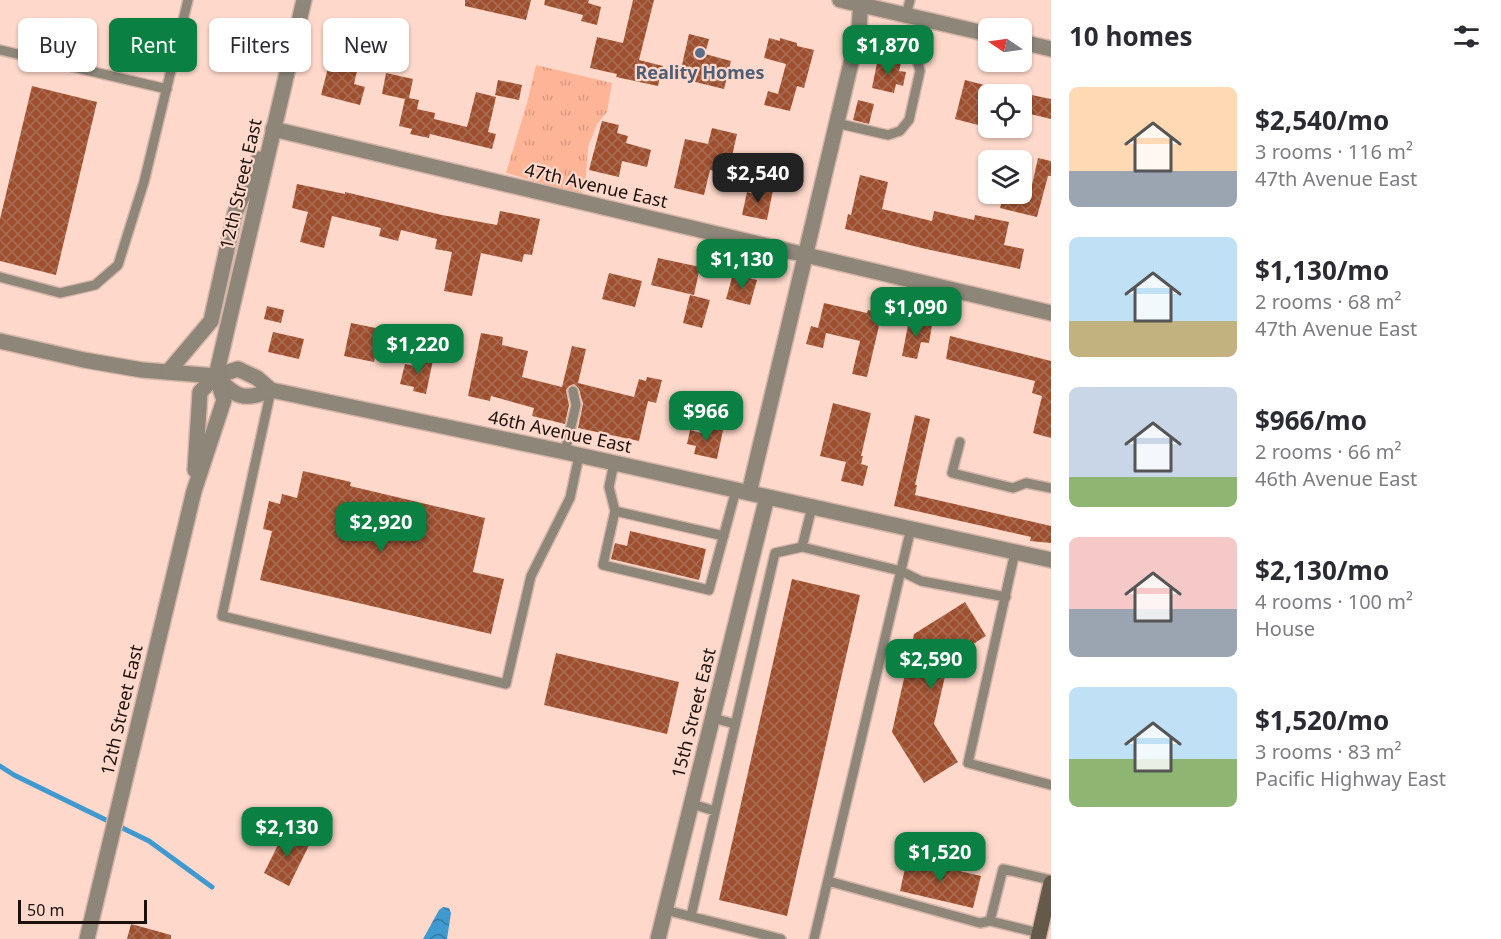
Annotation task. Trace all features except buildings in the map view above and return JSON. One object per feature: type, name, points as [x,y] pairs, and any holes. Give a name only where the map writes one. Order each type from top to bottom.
[{"type":"main road","points":[[1038,936],[1051,881]]},
{"type":"street","name":"12th Street East","points":[[87,939],[194,491],[224,400],[216,376],[304,0]]},
{"type":"street","points":[[840,0],[861,2],[978,32]]},
{"type":"street","points":[[742,492],[805,255],[859,29],[861,2]]},
{"type":"street","points":[[1032,44],[1051,48]]},
{"type":"street","name":"47th Avenue East","points":[[273,129],[1051,313]]},
{"type":"street","points":[[168,372],[211,321],[235,213],[273,129]]},
{"type":"street","points":[[0,341],[84,360],[168,372],[216,376]]},
{"type":"street","name":"46th Avenue East","points":[[271,390],[257,396],[242,396],[232,393],[216,376],[238,369],[256,378],[271,390],[1051,560]]},
{"type":"street","name":"12th Street East","points":[[194,491],[200,392],[216,376]]},
{"type":"street","name":"15th Street East","points":[[658,939],[767,497]]},
{"type":"lane","points":[[0,277],[60,293],[95,285],[118,265],[144,182],[188,0]]},
{"type":"lane","points":[[906,15],[910,0]]},
{"type":"lane","points":[[836,123],[888,135],[900,131],[909,120],[920,71],[914,48],[922,19]]},
{"type":"lane","points":[[0,50],[167,89]]},
{"type":"lane","points":[[271,390],[222,616],[506,684],[531,576],[570,498],[576,405],[573,391]]},
{"type":"lane","points":[[960,442],[952,473],[1013,488],[1026,483],[1051,488]]},
{"type":"lane","points":[[614,463],[609,487],[615,511],[603,565],[710,591],[724,536],[742,492]]},
{"type":"lane","points":[[802,548],[812,507]]},
{"type":"lane","points":[[615,511],[724,536]]},
{"type":"lane","points":[[814,939],[911,528]]},
{"type":"lane","points":[[690,916],[775,553],[802,548],[901,571],[921,581],[1006,597]]},
{"type":"lane","points":[[1015,552],[968,763],[1051,785]]},
{"type":"lane","points":[[746,583],[766,593]]},
{"type":"lane","points":[[713,718],[735,724]]},
{"type":"lane","points":[[692,804],[715,811]]},
{"type":"lane","points":[[990,921],[1003,869],[1051,881]]},
{"type":"lane","points":[[828,882],[980,923],[990,921],[1038,936]]},
{"type":"lane","points":[[665,910],[781,939]]},
{"type":"green space","points":[[536,65],[612,83],[607,112],[597,124],[588,147],[582,195],[506,173]]},
{"type":"water","points":[[443,907],[449,908],[451,913],[447,939],[423,939],[439,910]]},
{"type":"waterway","points":[[0,766],[149,841],[212,887]]},
{"type":"place","name":"Reality Homes","points":[[700,53]]}]
